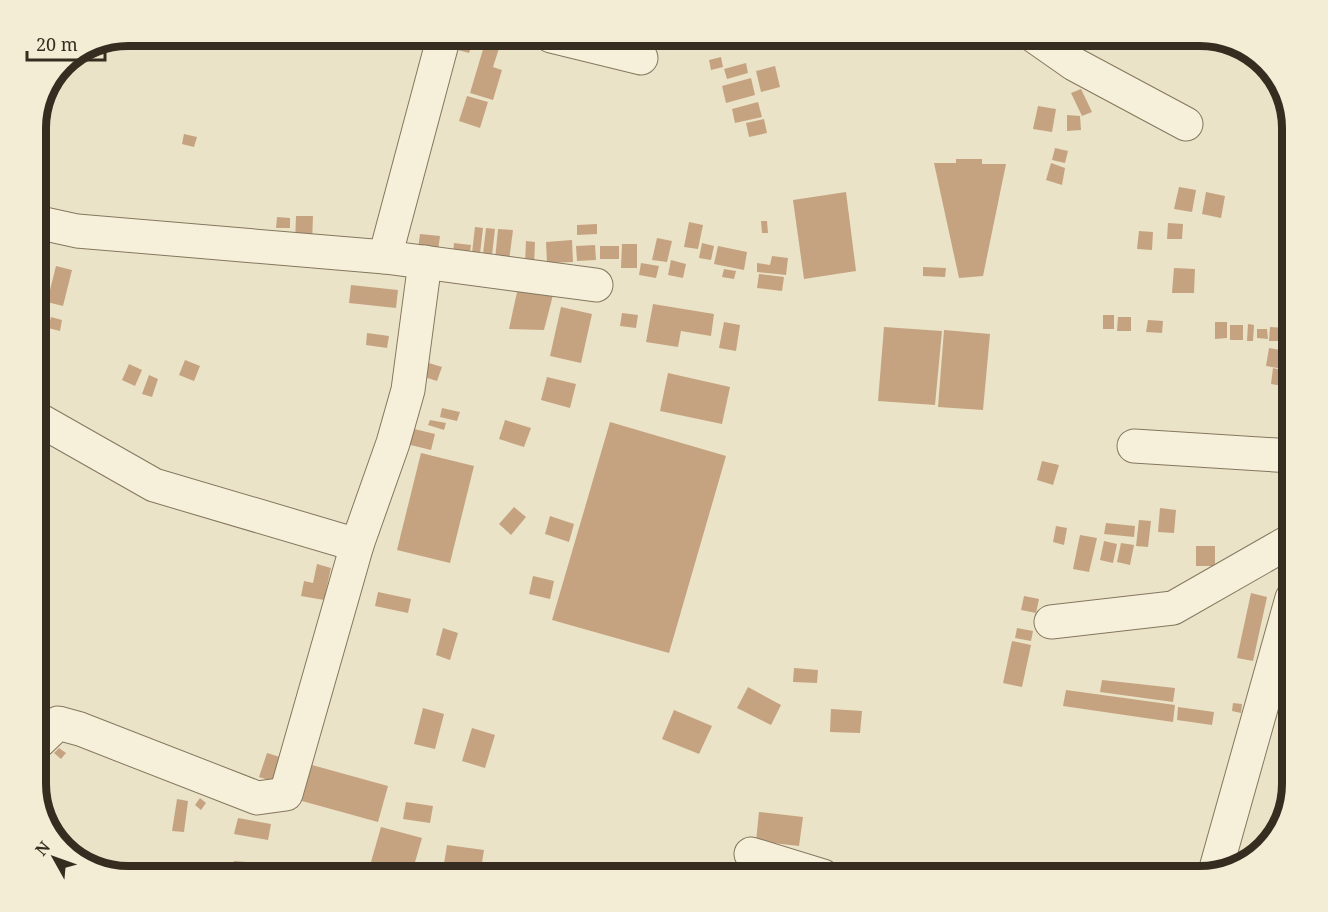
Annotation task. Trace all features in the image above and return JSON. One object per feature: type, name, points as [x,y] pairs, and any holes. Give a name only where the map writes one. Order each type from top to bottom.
[{"type":"street","points":[[385,257],[441,46]]},
{"type":"street","points":[[592,46],[642,58]]},
{"type":"street","points":[[1048,46],[1074,64],[1186,124]]},
{"type":"street","points":[[47,224],[77,231],[385,257],[596,285]]},
{"type":"street","points":[[47,734],[58,723],[80,729],[257,798],[286,794],[357,545],[393,443],[408,390],[425,262]]},
{"type":"street","points":[[47,424],[154,485],[357,545]]},
{"type":"street","points":[[1134,446],[1282,455]]},
{"type":"street","points":[[1051,622],[1173,608],[1282,546]]},
{"type":"street","points":[[1217,864],[1282,634]]},
{"type":"street","points":[[752,854],[791,866]]},
{"type":"building","points":[[459,46],[472,46],[469,53],[458,50]]},
{"type":"building","points":[[484,46],[500,46],[493,67],[502,70],[493,100],[470,93]]},
{"type":"building","points":[[721,57],[723,67],[711,70],[709,60]]},
{"type":"building","points":[[746,63],[748,73],[727,79],[724,69]]},
{"type":"building","points":[[775,66],[780,87],[761,92],[756,71]]},
{"type":"building","points":[[751,78],[755,95],[726,103],[722,86]]},
{"type":"building","points":[[1081,89],[1092,112],[1082,116],[1071,93]]},
{"type":"building","points":[[467,96],[488,102],[480,128],[459,121]]},
{"type":"building","points":[[758,102],[762,117],[735,123],[732,109]]},
{"type":"building","points":[[1038,106],[1056,109],[1052,132],[1033,129]]},
{"type":"building","points":[[1067,115],[1080,116],[1081,130],[1067,131]]},
{"type":"building","points":[[764,119],[767,133],[749,137],[746,123]]},
{"type":"building","points":[[184,134],[197,137],[194,147],[182,144]]},
{"type":"building","points":[[1055,148],[1068,151],[1065,163],[1052,160]]},
{"type":"building","points":[[956,159],[982,159],[982,164],[1006,164],[983,276],[959,278],[934,163],[956,163]]},
{"type":"building","points":[[1051,163],[1065,168],[1062,185],[1046,180]]},
{"type":"building","points":[[1179,187],[1196,190],[1192,212],[1174,209]]},
{"type":"building","points":[[846,192],[856,271],[804,279],[793,200]]},
{"type":"building","points":[[1206,192],[1225,196],[1221,218],[1202,214]]},
{"type":"building","points":[[296,216],[313,216],[312,243],[295,243]]},
{"type":"building","points":[[277,217],[290,218],[290,228],[276,228]]},
{"type":"building","points":[[761,221],[767,221],[768,233],[762,233]]},
{"type":"building","points":[[689,222],[703,225],[698,249],[684,247]]},
{"type":"building","points":[[1168,223],[1183,224],[1182,239],[1167,239]]},
{"type":"building","points":[[597,224],[597,234],[577,235],[577,225]]},
{"type":"building","points":[[475,227],[483,228],[480,254],[472,253]]},
{"type":"building","points":[[486,228],[495,229],[492,255],[483,254]]},
{"type":"building","points":[[498,229],[513,230],[509,261],[495,260]]},
{"type":"building","points":[[1139,231],[1153,232],[1152,250],[1137,249]]},
{"type":"building","points":[[420,234],[440,236],[438,251],[418,249]]},
{"type":"building","points":[[657,238],[672,241],[667,262],[652,260]]},
{"type":"building","points":[[572,240],[573,262],[547,263],[546,242]]},
{"type":"building","points":[[526,241],[535,242],[534,265],[525,264]]},
{"type":"building","points":[[454,243],[471,245],[469,258],[453,254]]},
{"type":"building","points":[[702,243],[714,246],[711,260],[699,258]]},
{"type":"building","points":[[622,244],[637,244],[637,268],[621,268]]},
{"type":"building","points":[[595,245],[596,260],[577,261],[576,246]]},
{"type":"building","points":[[600,246],[619,246],[619,259],[600,259]]},
{"type":"building","points":[[718,246],[747,252],[744,270],[714,264]]},
{"type":"building","points":[[772,256],[788,258],[786,275],[757,272],[757,263],[770,265]]},
{"type":"building","points":[[671,260],[686,264],[683,278],[668,275]]},
{"type":"building","points":[[641,263],[659,266],[656,278],[639,275]]},
{"type":"building","points":[[56,266],[72,270],[63,306],[47,302]]},
{"type":"building","points":[[923,267],[946,268],[945,277],[923,276]]},
{"type":"building","points":[[1174,268],[1195,269],[1194,293],[1172,293]]},
{"type":"building","points":[[724,269],[736,271],[734,279],[722,277]]},
{"type":"building","points":[[759,274],[784,277],[782,291],[757,288]]},
{"type":"building","points":[[351,285],[398,290],[396,308],[349,303]]},
{"type":"building","points":[[554,291],[544,330],[509,329],[517,292]]},
{"type":"building","points":[[653,304],[714,314],[711,336],[681,331],[678,347],[646,342]]},
{"type":"building","points":[[561,307],[592,314],[581,363],[550,356]]},
{"type":"building","points":[[622,313],[638,315],[636,328],[620,326]]},
{"type":"building","points":[[1103,315],[1114,315],[1114,329],[1103,329]]},
{"type":"building","points":[[51,317],[62,320],[60,331],[48,328]]},
{"type":"building","points":[[1118,317],[1131,317],[1131,331],[1117,331]]},
{"type":"building","points":[[1148,320],[1163,321],[1162,333],[1146,332]]},
{"type":"building","points":[[724,322],[740,325],[736,351],[719,348]]},
{"type":"building","points":[[1215,322],[1227,322],[1227,338],[1215,339]]},
{"type":"building","points":[[1248,324],[1254,325],[1253,341],[1247,341]]},
{"type":"building","points":[[1230,325],[1243,325],[1243,340],[1230,340]]},
{"type":"building","points":[[884,327],[942,331],[935,405],[878,401]]},
{"type":"building","points":[[1270,327],[1282,328],[1282,341],[1269,341]]},
{"type":"building","points":[[1257,329],[1267,329],[1268,339],[1257,338]]},
{"type":"building","points":[[944,330],[990,334],[983,410],[938,407]]},
{"type":"building","points":[[367,333],[389,336],[387,348],[366,345]]},
{"type":"building","points":[[1269,348],[1282,350],[1282,369],[1266,366]]},
{"type":"building","points":[[185,360],[200,366],[194,381],[179,375]]},
{"type":"building","points":[[419,360],[442,367],[437,381],[415,374]]},
{"type":"building","points":[[129,364],[142,370],[135,386],[122,380]]},
{"type":"building","points":[[1273,368],[1282,370],[1282,386],[1271,384]]},
{"type":"building","points":[[668,373],[730,387],[722,424],[660,411]]},
{"type":"building","points":[[149,375],[158,379],[152,397],[142,394]]},
{"type":"building","points":[[547,377],[576,384],[570,408],[541,400]]},
{"type":"building","points":[[442,408],[460,412],[457,421],[440,417]]},
{"type":"building","points":[[430,420],[446,423],[444,430],[428,425]]},
{"type":"building","points":[[505,420],[531,428],[524,447],[499,439]]},
{"type":"building","points":[[610,422],[726,456],[669,653],[552,620]]},
{"type":"building","points":[[402,426],[435,434],[431,450],[398,442]]},
{"type":"building","points":[[421,453],[474,466],[450,563],[397,550]]},
{"type":"building","points":[[1042,461],[1059,465],[1053,485],[1037,480]]},
{"type":"building","points":[[514,507],[526,517],[511,535],[499,524]]},
{"type":"building","points":[[1160,508],[1176,510],[1174,533],[1158,532]]},
{"type":"building","points":[[550,516],[574,524],[569,542],[545,534]]},
{"type":"building","points":[[1139,520],[1151,521],[1148,547],[1136,546]]},
{"type":"building","points":[[1106,523],[1135,526],[1134,537],[1104,534]]},
{"type":"building","points":[[1056,526],[1067,528],[1064,545],[1053,542]]},
{"type":"building","points":[[1080,535],[1097,538],[1089,572],[1073,569]]},
{"type":"building","points":[[1104,541],[1117,544],[1113,563],[1100,560]]},
{"type":"building","points":[[1121,543],[1134,545],[1130,565],[1117,562]]},
{"type":"building","points":[[1196,546],[1215,546],[1215,566],[1196,566]]},
{"type":"building","points":[[317,564],[331,568],[324,600],[301,596],[304,581],[313,583]]},
{"type":"building","points":[[533,576],[554,581],[550,599],[529,594]]},
{"type":"building","points":[[378,592],[411,599],[408,613],[375,606]]},
{"type":"building","points":[[1251,593],[1267,597],[1253,661],[1237,658]]},
{"type":"building","points":[[1024,596],[1039,599],[1036,613],[1021,610]]},
{"type":"building","points":[[443,628],[458,633],[450,660],[436,655]]},
{"type":"building","points":[[1017,628],[1033,631],[1031,641],[1015,638]]},
{"type":"building","points":[[1012,641],[1031,645],[1022,687],[1003,683]]},
{"type":"building","points":[[794,668],[818,670],[817,683],[793,682]]},
{"type":"building","points":[[1102,680],[1175,688],[1173,702],[1100,692]]},
{"type":"building","points":[[748,687],[781,705],[771,725],[737,708]]},
{"type":"building","points":[[1066,690],[1175,705],[1173,722],[1063,706]]},
{"type":"building","points":[[1233,703],[1242,704],[1241,713],[1232,711]]},
{"type":"building","points":[[1178,707],[1214,712],[1212,725],[1177,720]]},
{"type":"building","points":[[423,708],[444,714],[435,749],[414,744]]},
{"type":"building","points":[[831,709],[862,711],[860,733],[830,732]]},
{"type":"building","points":[[674,710],[712,726],[699,754],[662,739]]},
{"type":"building","points":[[472,728],[495,735],[485,768],[462,761]]},
{"type":"building","points":[[59,748],[66,753],[61,759],[54,753]]},
{"type":"building","points":[[267,753],[280,757],[272,781],[259,777]]},
{"type":"building","points":[[312,765],[388,786],[378,822],[302,801]]},
{"type":"building","points":[[200,798],[206,803],[201,810],[195,805]]},
{"type":"building","points":[[177,799],[188,801],[184,832],[172,831]]},
{"type":"building","points":[[406,802],[433,806],[430,823],[403,819]]},
{"type":"building","points":[[759,812],[803,817],[799,846],[756,841]]},
{"type":"building","points":[[238,818],[271,824],[268,840],[234,834]]},
{"type":"building","points":[[381,827],[422,838],[414,866],[370,866]]},
{"type":"building","points":[[447,845],[484,850],[481,866],[444,866]]},
{"type":"building","points":[[234,861],[260,863],[260,866],[234,866]]}]
